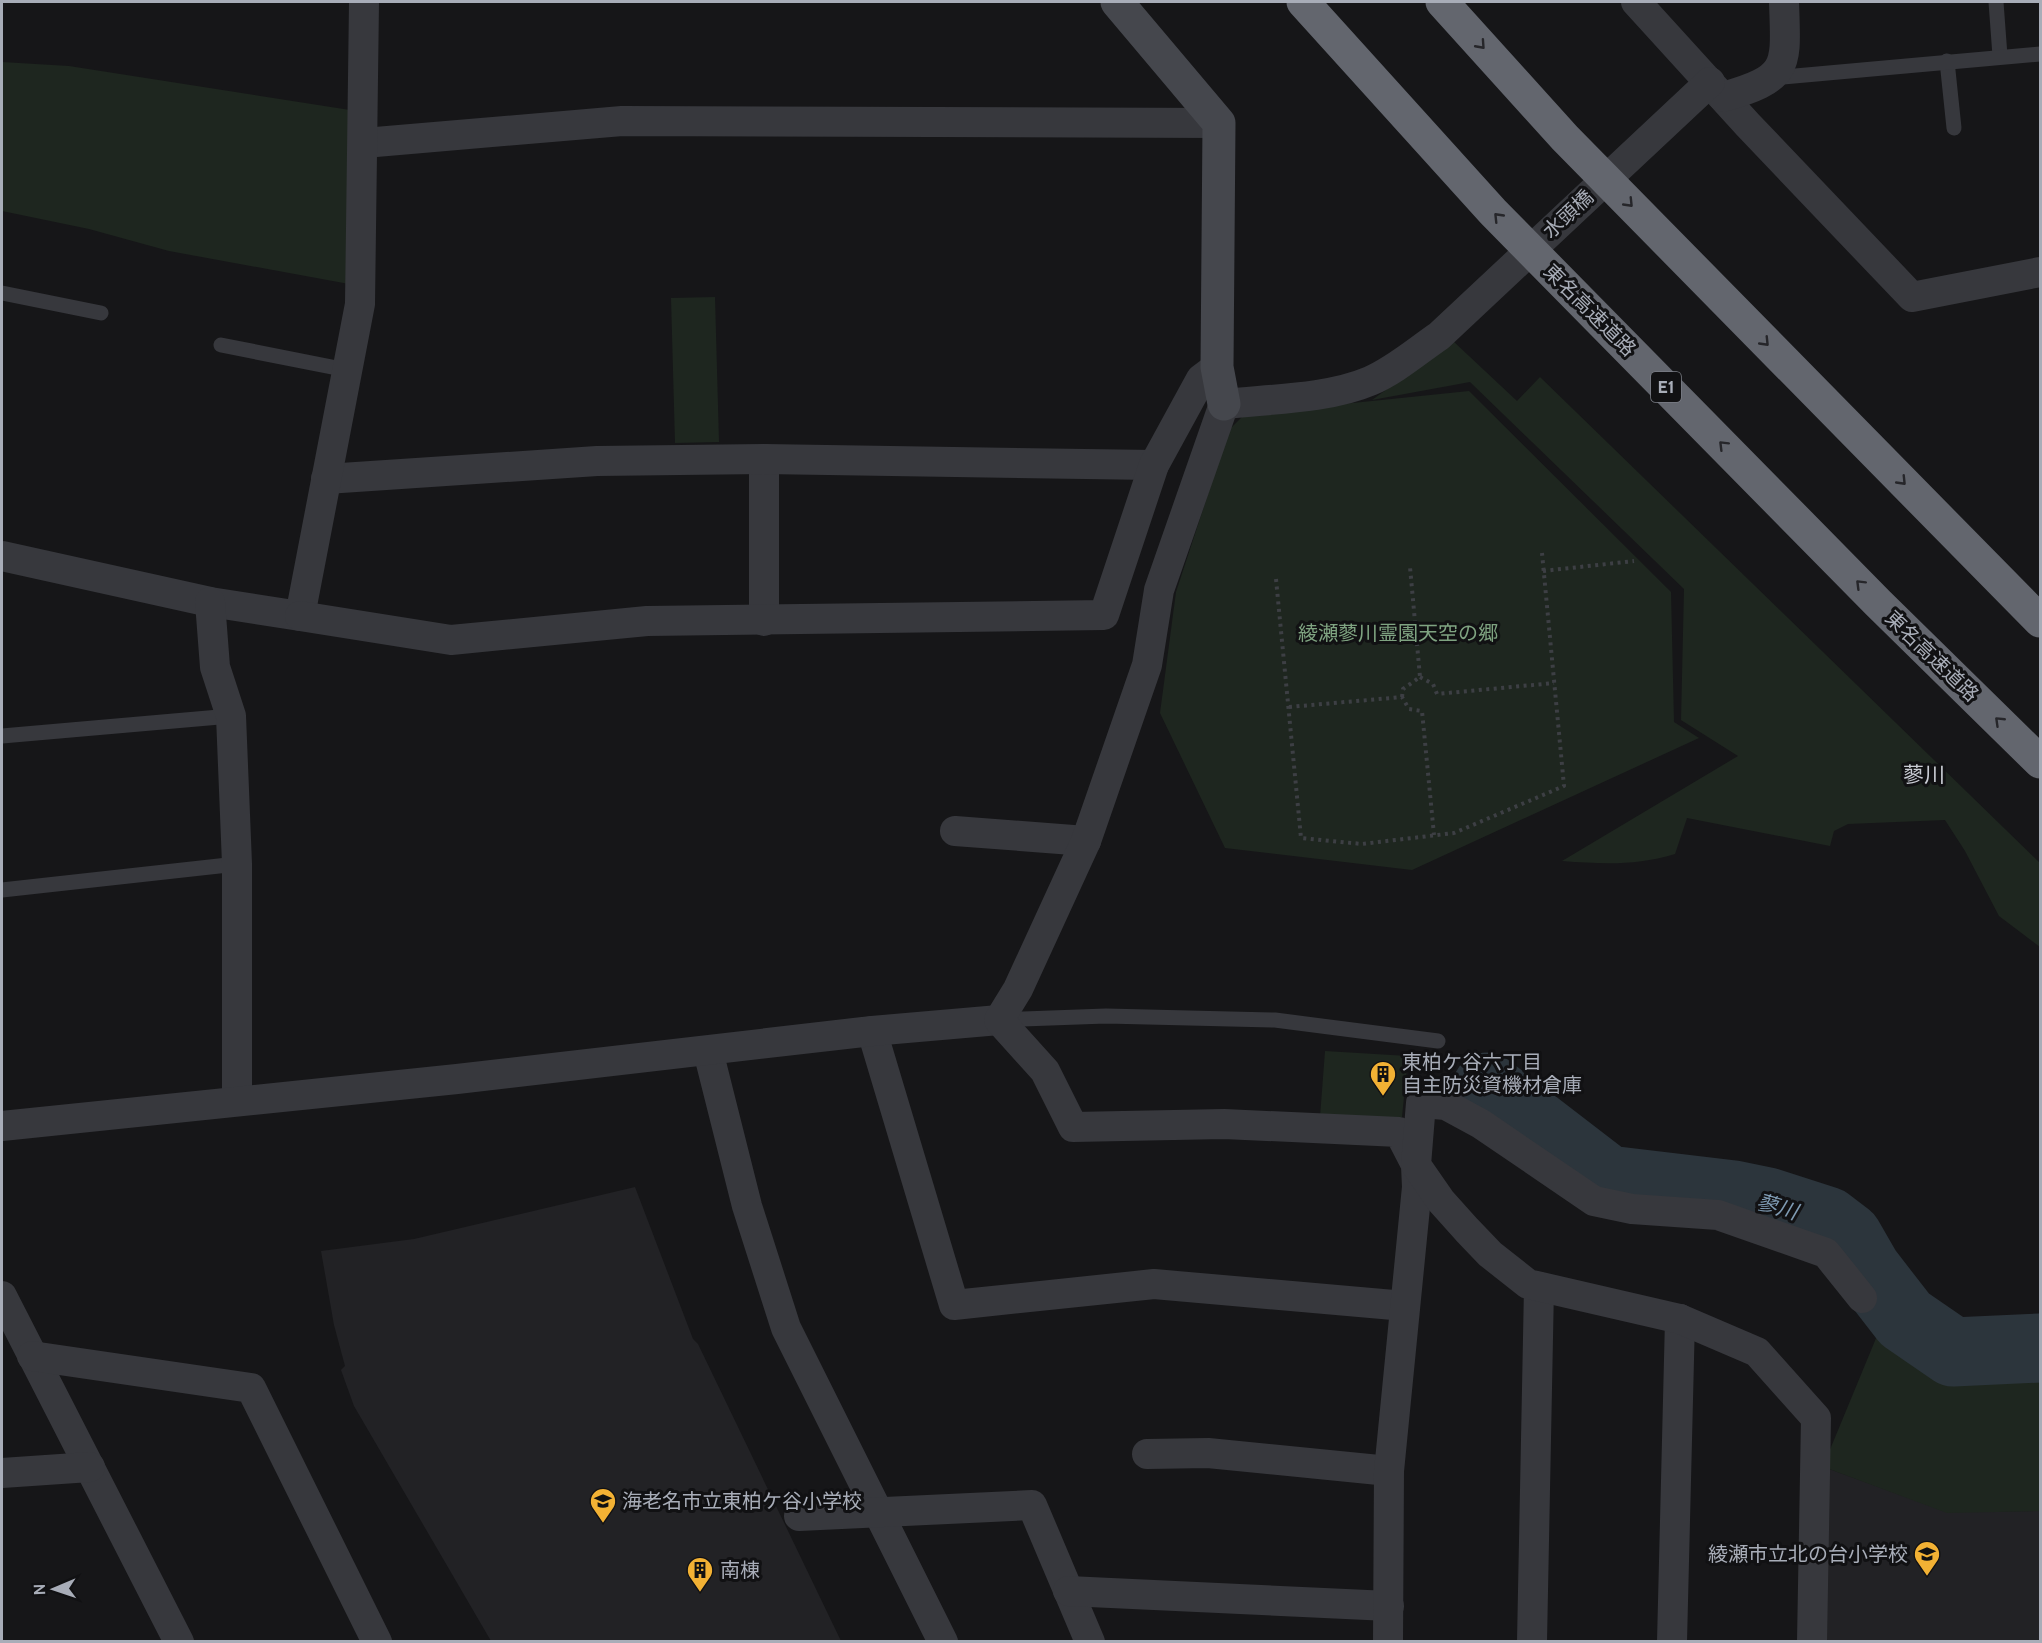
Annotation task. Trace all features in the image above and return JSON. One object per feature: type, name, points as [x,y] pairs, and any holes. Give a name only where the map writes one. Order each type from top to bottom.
[{"type":"highway","name":"東名高速道路","points":[[1303,2],[1493,212],[1878,603],[2040,762]]},
{"type":"highway","points":[[1442,2],[1574,147],[2040,621]]},
{"type":"street","points":[[300,616],[360,304],[364,143],[364,2]]},
{"type":"street","points":[[999,1020],[1018,989],[1086,841],[1147,665],[1159,590],[1224,404],[1217,367],[1219,123],[1117,2]]},
{"type":"street","points":[[1636,2],[1711,90],[1912,297],[2040,273]]},
{"type":"street","points":[[1711,90],[1756,88],[1773,78],[1786,54],[1784,2]]},
{"type":"street","name":"水頭橋","points":[[1224,404],[1330,392],[1370,381],[1438,336],[1711,90]]},
{"type":"street","points":[[364,143],[622,121],[1219,123]]},
{"type":"street","points":[[2,556],[210,602],[451,640],[647,621],[1104,615],[1154,465],[1201,380],[1217,367]]},
{"type":"street","points":[[326,480],[597,461],[764,459],[1154,465]]},
{"type":"street","points":[[764,459],[764,621]]},
{"type":"street","points":[[210,602],[215,667],[228,700],[231,716],[237,864],[237,1101]]},
{"type":"street","points":[[955,831],[1086,841]]},
{"type":"street","points":[[2,1126],[708,1052],[872,1031],[999,1020]]},
{"type":"street","points":[[999,1020],[1045,1071],[1073,1127],[1224,1124],[1399,1132],[1416,1165],[1441,1202],[1490,1254],[1528,1284],[1680,1319],[1757,1352],[1816,1418],[1812,1641]]},
{"type":"street","points":[[872,1031],[954,1305],[1154,1284],[1405,1306]]},
{"type":"street","points":[[708,1052],[747,1206],[786,1328],[943,1641]]},
{"type":"street","points":[[1388,1641],[1389,1471],[1417,1187],[1416,1165],[1421,1103],[1446,1105],[1481,1124],[1594,1201],[1632,1209],[1718,1215],[1826,1253],[1863,1298]]},
{"type":"street","points":[[1532,1641],[1539,1287]]},
{"type":"street","points":[[2,1296],[179,1641]]},
{"type":"street","points":[[1672,1641],[1680,1319]]},
{"type":"street","points":[[32,1356],[251,1388],[377,1641]]},
{"type":"street","points":[[1147,1454],[1208,1453],[1389,1471]]},
{"type":"street","points":[[2,1473],[90,1467]]},
{"type":"street","points":[[800,1516],[1032,1505],[1090,1641]]},
{"type":"street","points":[[1068,1591],[1389,1606]]},
{"type":"lane","points":[[1996,2],[2000,56]]},
{"type":"lane","points":[[1773,78],[2040,54]]},
{"type":"lane","points":[[1947,61],[1954,128]]},
{"type":"lane","points":[[2,293],[101,313]]},
{"type":"lane","points":[[221,345],[347,370]]},
{"type":"lane","points":[[2,736],[231,716]]},
{"type":"lane","points":[[2,890],[237,864]]},
{"type":"lane","points":[[999,1020],[1107,1016],[1275,1020],[1438,1041]]},
{"type":"path","points":[[1276,579],[1301,838],[1362,844],[1454,832],[1564,786],[1542,552]]},
{"type":"path","points":[[1543,571],[1634,561]]},
{"type":"path","points":[[1410,567],[1420,677]]},
{"type":"path","points":[[1420,677],[1433,684],[1437,694],[1554,683]]},
{"type":"path","points":[[1420,677],[1403,688],[1402,698],[1409,709],[1422,711],[1434,835]]},
{"type":"path","points":[[1289,707],[1402,698]]},
{"type":"shaded area","name":"海老名市立東柏ケ谷小学校","points":[[635,1187],[693,1339],[698,1344],[841,1641],[491,1641],[354,1406],[341,1370],[345,1366],[334,1325],[321,1251],[414,1239]]},
{"type":"shaded area","name":"綾瀬市立北の台小学校","points":[[1813,1463],[1947,1512],[2040,1511],[2040,1641],[1814,1641]]},
{"type":"green space","points":[[2,62],[69,66],[350,110],[349,284],[169,251],[89,229],[2,211]]},
{"type":"green space","points":[[715,297],[719,442],[675,443],[671,298]]},
{"type":"green space","points":[[1453,341],[1517,401],[1540,377],[2040,863],[2040,947],[1999,916],[1965,851],[1945,820],[1848,824],[1834,831],[1830,846],[1687,818],[1675,854],[1646,861],[1619,863],[1562,861],[1738,756],[1681,720],[1684,589],[1470,382],[1372,400]]},
{"type":"green space","name":"綾瀬蓼川霊園天空の郷","points":[[1469,391],[1671,592],[1674,722],[1699,738],[1412,870],[1225,848],[1160,713],[1176,592],[1229,430],[1245,414]]},
{"type":"green space","points":[[1325,1051],[1408,1056],[1402,1117],[1384,1125],[1320,1117]]},
{"type":"green space","points":[[1891,1302],[1909,1326],[1933,1338],[2040,1328],[2040,1511],[1947,1513],[1813,1463],[1829,1452]]},
{"type":"waterway","name":"蓼川","points":[[1487,1087],[1608,1180],[1734,1195],[1768,1202],[1827,1221],[1848,1237],[1867,1270],[1905,1319],[1953,1352],[2040,1348]]},
{"type":"place","name":"東柏ケ谷六丁目 自主防災資機材倉庫","points":[[1383,1097]]},
{"type":"place","name":"海老名市立東柏ケ谷小学校","points":[[603,1524]]},
{"type":"place","name":"綾瀬市立北の台小学校","points":[[1927,1577]]},
{"type":"place","name":"南棟","points":[[700,1593]]},
{"type":"district","name":"蓼川","points":[[1924,775]]}]
